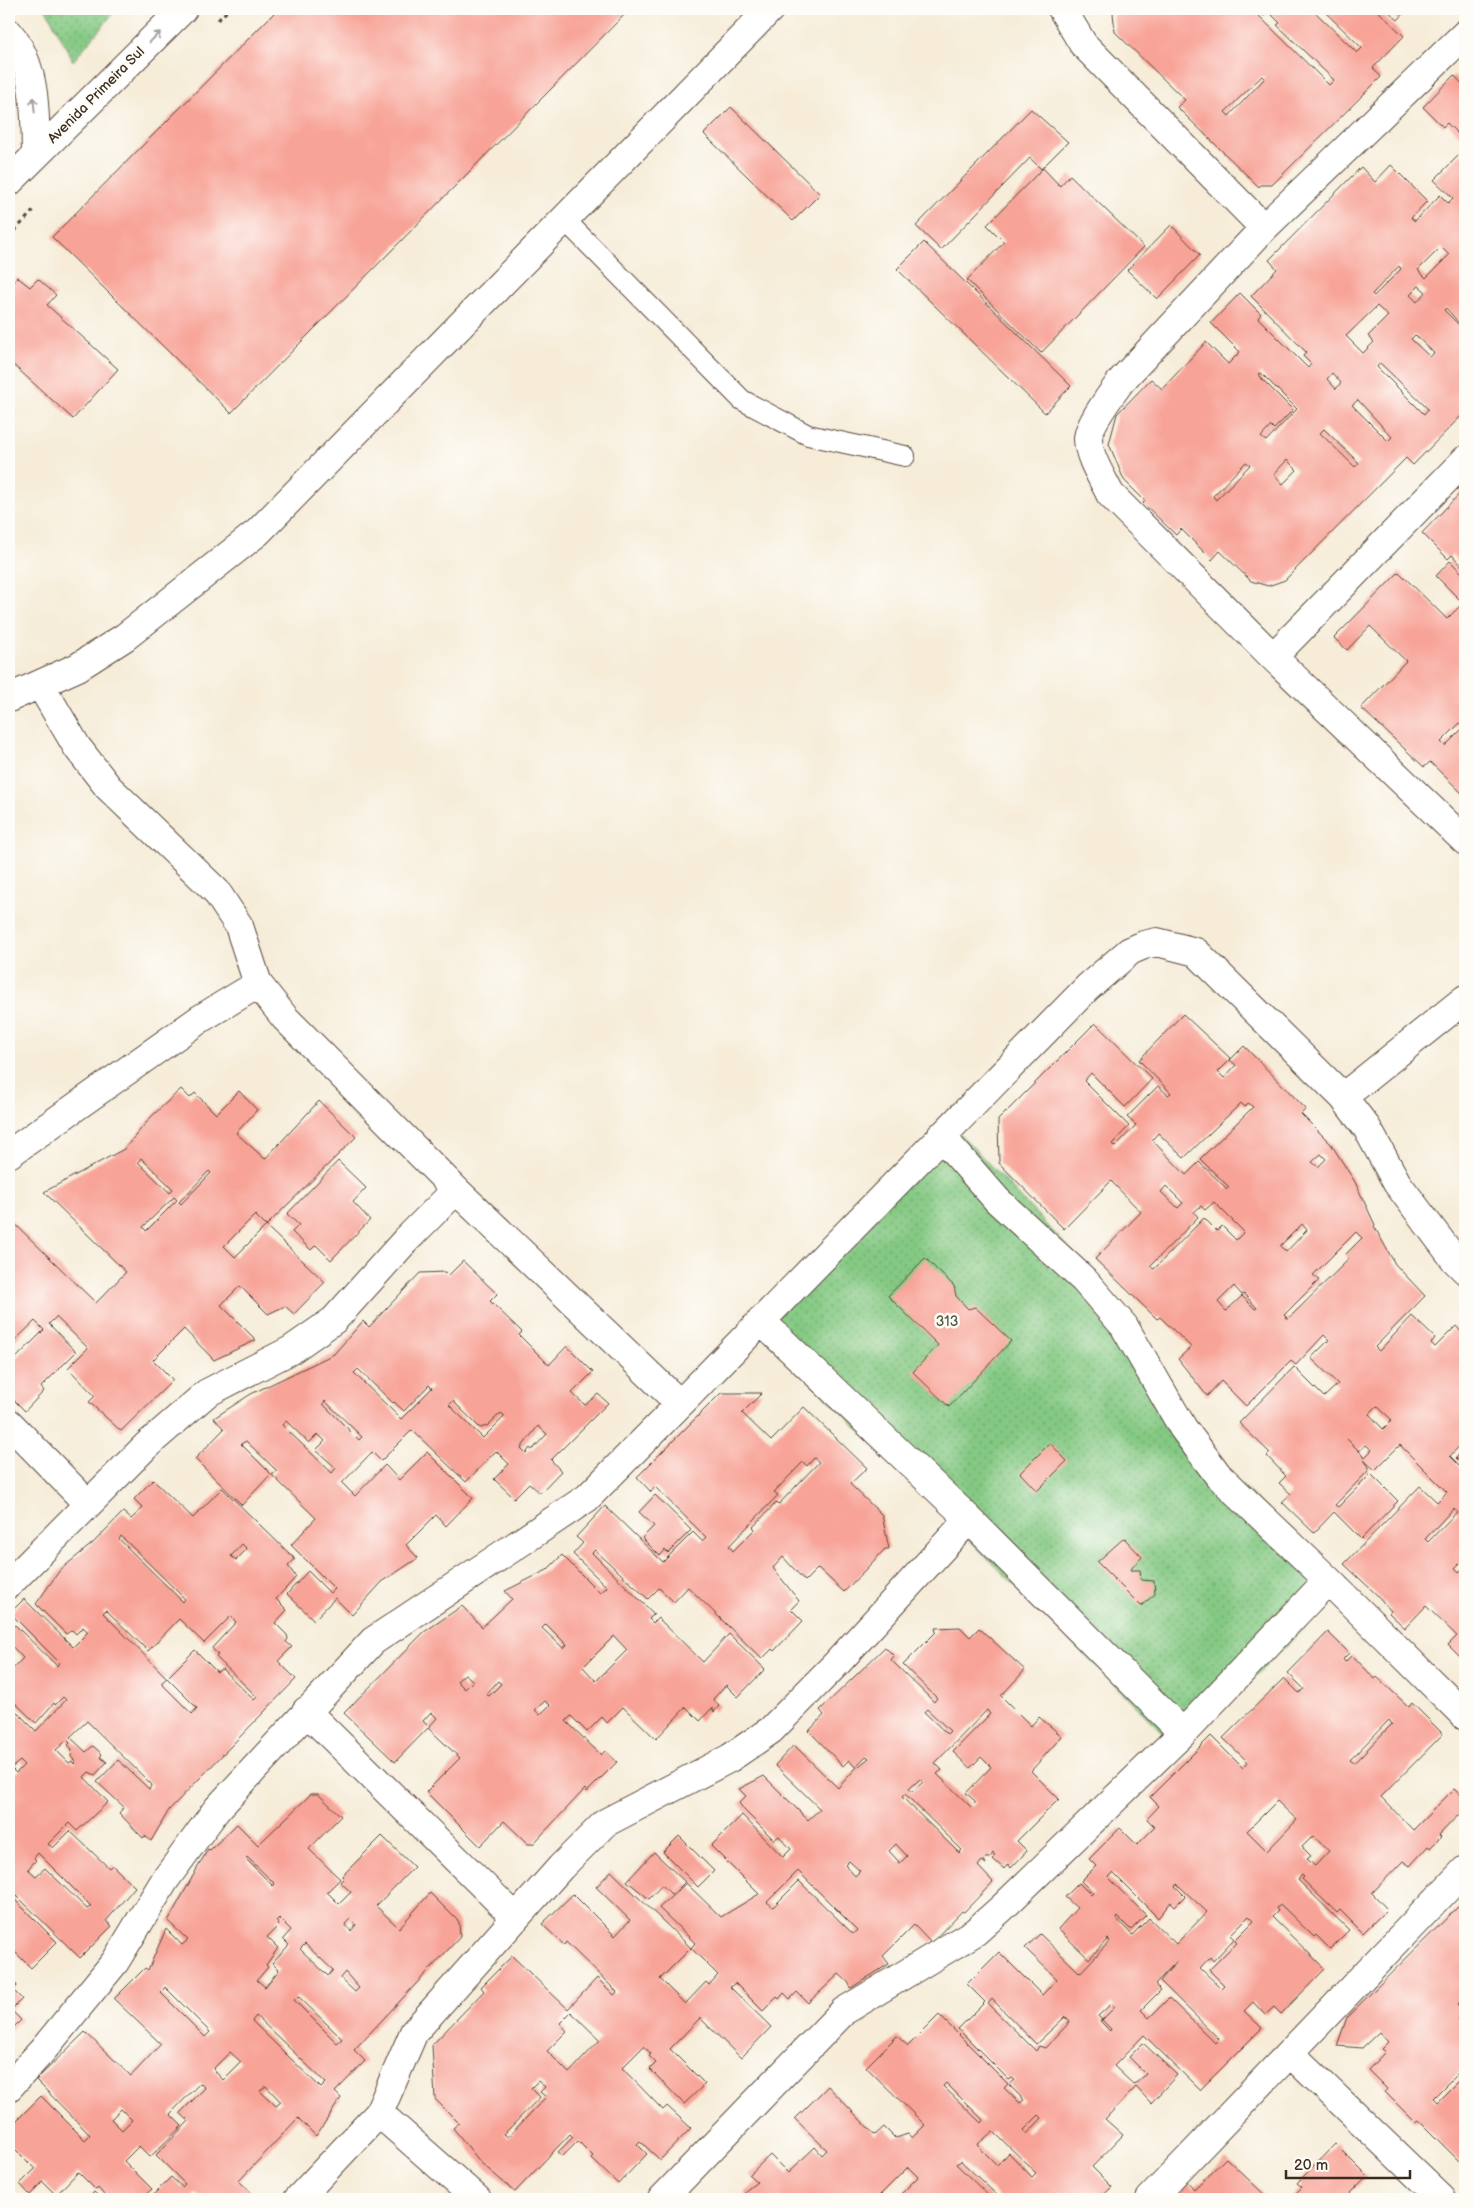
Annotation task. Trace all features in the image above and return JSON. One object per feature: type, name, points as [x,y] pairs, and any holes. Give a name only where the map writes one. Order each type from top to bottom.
[{"type":"street","name":"Avenida Primeira Sul","points":[[9,182],[183,9]]},
{"type":"street","points":[[9,698],[78,667],[125,636],[258,532],[770,9]]},
{"type":"street","points":[[1062,9],[1083,44],[1264,228]]},
{"type":"street","points":[[9,34],[19,45],[31,75],[36,154]]},
{"type":"street","points":[[1465,34],[1264,228],[1121,381],[1103,407],[1088,437],[1093,460],[1110,494],[1273,657],[1465,841]]},
{"type":"street","points":[[1273,657],[1465,460]]},
{"type":"street","points":[[40,684],[77,747],[108,787],[216,891],[239,926],[258,984],[285,1018],[456,1190],[680,1404]]},
{"type":"street","points":[[9,2087],[43,2050],[115,1962],[165,1880],[217,1809],[373,1641],[587,1498],[1088,987],[1130,952],[1144,945],[1157,942],[1196,952],[1343,1097],[1367,1128],[1397,1183],[1455,1260],[1465,1270]]},
{"type":"street","points":[[9,1154],[192,1024],[258,984]]},
{"type":"street","points":[[1343,1097],[1465,999]]},
{"type":"street","points":[[941,1136],[997,1200],[1084,1280],[1124,1326],[1183,1428],[1218,1475],[1328,1580],[1465,1716]]},
{"type":"street","points":[[9,1584],[146,1446],[207,1393],[291,1350],[334,1320],[405,1242],[456,1190]]},
{"type":"street","points":[[761,1321],[970,1518],[1183,1733]]},
{"type":"street","points":[[9,1423],[88,1504]]},
{"type":"street","points":[[298,2199],[379,2113],[414,2032],[515,1917],[605,1823],[730,1758],[771,1730],[837,1663],[970,1518]]},
{"type":"street","points":[[662,2199],[844,2011],[976,1932],[1183,1733],[1328,1580]]},
{"type":"street","points":[[306,1711],[515,1917]]},
{"type":"street","points":[[1150,2199],[1465,1870]]},
{"type":"street","points":[[1290,2053],[1442,2199]]},
{"type":"street","points":[[379,2113],[477,2199]]},
{"type":"lane","points":[[564,219],[742,400],[808,435],[905,456]]},
{"type":"green space","points":[[46,9],[117,9],[73,61]]},
{"type":"green space","name":"313","points":[[949,1122],[1103,1284],[1176,1422],[1346,1586],[1181,1751],[750,1321]]},
{"type":"building","points":[[278,9],[630,9],[231,413],[52,237]]},
{"type":"building","points":[[1117,9],[1252,9],[1329,85],[1334,80],[1277,25],[1280,23],[1268,11],[1264,16],[1257,9],[1312,9],[1357,53],[1362,48],[1322,9],[1376,9],[1404,36],[1373,68],[1381,77],[1272,185],[1260,185],[1259,187],[1177,107],[1185,100],[1115,32],[1113,13]],"holes":[[[1262,76],[1265,78],[1229,116],[1225,112]]]},
{"type":"building","points":[[1386,9],[1408,9],[1398,20]]},
{"type":"building","points":[[1454,75],[1465,87],[1465,141],[1447,123],[1443,127],[1423,107]]},
{"type":"building","points":[[731,107],[820,194],[793,221],[704,134]]},
{"type":"building","points":[[1031,109],[1068,142],[1041,169],[1030,158],[941,250],[916,226]]},
{"type":"building","points":[[1461,153],[1465,157],[1465,330],[1446,308],[1444,310],[1465,331],[1465,412],[1413,465],[1406,458],[1285,580],[1268,586],[1251,581],[1220,551],[1212,560],[1181,529],[1176,535],[1143,503],[1145,501],[1124,480],[1109,444],[1117,414],[1151,379],[1162,389],[1206,342],[1228,364],[1240,352],[1211,323],[1240,293],[1261,314],[1258,318],[1308,368],[1311,364],[1303,356],[1306,352],[1251,296],[1277,269],[1269,260],[1361,167],[1375,182],[1391,165],[1427,201],[1411,218],[1415,221],[1440,195],[1448,203],[1453,198],[1434,180]],"holes":[[[1441,247],[1449,255],[1426,278],[1418,270]],[[1399,266],[1401,269],[1374,296],[1372,294]],[[1419,286],[1426,292],[1417,302],[1410,295]],[[1377,306],[1388,316],[1368,336],[1374,342],[1363,353],[1346,336]],[[1415,335],[1434,353],[1430,357],[1411,339]],[[1380,363],[1428,409],[1424,414],[1377,367]],[[1261,373],[1297,409],[1266,441],[1261,437],[1271,426],[1274,429],[1293,410],[1262,379],[1259,374]],[[1332,373],[1341,383],[1336,389],[1327,379]],[[1358,400],[1392,437],[1388,441],[1352,405]],[[1324,429],[1359,463],[1355,467],[1320,433]],[[1287,460],[1297,470],[1283,484],[1274,474]],[[1246,462],[1250,465],[1216,500],[1213,496]]]},
{"type":"building","points":[[1043,168],[1060,186],[1070,175],[1144,247],[1041,353],[967,280],[1004,242],[987,225]]},
{"type":"building","points":[[1171,225],[1200,255],[1157,299],[1127,270]]},
{"type":"building","points":[[924,242],[1071,386],[1045,413],[897,269]]},
{"type":"building","points":[[17,277],[30,287],[38,279],[56,295],[47,305],[118,369],[73,419],[9,361],[9,286]]},
{"type":"building","points":[[1465,488],[1465,569],[1452,555],[1448,559],[1422,533]]},
{"type":"building","points":[[1450,561],[1465,576],[1465,718],[1441,742],[1445,746],[1465,726],[1465,796],[1430,762],[1424,767],[1361,708],[1406,661],[1370,626],[1347,650],[1334,638],[1399,572],[1447,619],[1463,603],[1436,576]]},
{"type":"building","points":[[1183,1014],[1231,1059],[1244,1046],[1306,1109],[1301,1114],[1331,1144],[1355,1182],[1374,1226],[1395,1264],[1425,1296],[1375,1347],[1379,1351],[1412,1316],[1435,1338],[1431,1343],[1435,1347],[1456,1326],[1465,1336],[1465,1440],[1450,1456],[1465,1471],[1465,1558],[1455,1568],[1459,1572],[1465,1566],[1465,1662],[1448,1645],[1457,1636],[1426,1606],[1405,1628],[1389,1613],[1391,1611],[1376,1594],[1344,1564],[1420,1486],[1437,1502],[1447,1492],[1400,1445],[1375,1470],[1364,1460],[1369,1470],[1335,1505],[1338,1507],[1371,1474],[1398,1501],[1361,1539],[1334,1512],[1314,1533],[1282,1502],[1291,1494],[1279,1483],[1286,1476],[1267,1456],[1270,1453],[1239,1423],[1294,1367],[1324,1397],[1338,1384],[1311,1358],[1329,1340],[1324,1335],[1296,1365],[1291,1361],[1246,1406],[1221,1381],[1207,1396],[1178,1359],[1191,1347],[1160,1317],[1157,1319],[1095,1259],[1141,1212],[1111,1181],[1064,1229],[999,1163],[998,1120],[1095,1023],[1152,1079],[1125,1107],[1091,1073],[1084,1081],[1129,1126],[1112,1144],[1115,1147],[1136,1125],[1127,1117],[1158,1086],[1168,1095],[1171,1093],[1139,1060]],"holes":[[[1230,1060],[1236,1065],[1224,1078],[1218,1072]],[[1241,1103],[1245,1107],[1248,1103],[1253,1107],[1200,1159],[1229,1187],[1227,1189],[1199,1162],[1186,1175],[1152,1140],[1158,1133],[1184,1158]],[[1321,1154],[1326,1159],[1318,1167],[1312,1162]],[[1166,1186],[1183,1203],[1178,1208],[1161,1192]],[[1214,1202],[1244,1232],[1236,1240],[1222,1226],[1217,1231],[1204,1218],[1154,1269],[1150,1266],[1198,1217],[1194,1212],[1201,1206],[1205,1210]],[[1302,1224],[1307,1230],[1286,1252],[1280,1246]],[[1356,1232],[1362,1238],[1345,1255],[1349,1259],[1288,1319],[1284,1315],[1319,1280],[1313,1275]],[[1234,1286],[1257,1308],[1255,1309],[1242,1296],[1226,1311],[1218,1302]],[[1377,1406],[1392,1420],[1383,1429],[1369,1414]],[[1366,1445],[1372,1450],[1365,1457],[1359,1451]],[[1454,1508],[1457,1512],[1428,1542],[1425,1539]]]},
{"type":"building","points":[[181,1089],[190,1098],[195,1093],[216,1114],[239,1091],[257,1110],[236,1133],[265,1159],[319,1101],[356,1137],[266,1226],[325,1282],[294,1314],[285,1306],[268,1314],[240,1286],[221,1305],[256,1340],[214,1360],[184,1329],[153,1360],[173,1380],[121,1431],[89,1402],[95,1396],[68,1368],[88,1348],[56,1317],[49,1324],[76,1352],[41,1387],[44,1391],[25,1411],[9,1395],[9,1365],[44,1330],[35,1321],[9,1346],[9,1218],[96,1303],[126,1272],[44,1192],[124,1149],[152,1116]],"holes":[[[141,1158],[173,1189],[170,1193],[138,1162]],[[209,1171],[211,1173],[181,1204],[179,1202]],[[174,1197],[177,1200],[146,1231],[143,1227]],[[255,1215],[266,1226],[235,1257],[224,1246]]]},
{"type":"building","points":[[338,1161],[366,1188],[353,1202],[370,1220],[331,1260],[316,1245],[311,1250],[292,1232],[299,1225],[287,1214]]},
{"type":"building","points":[[925,1258],[954,1286],[956,1296],[968,1309],[975,1307],[1011,1341],[949,1407],[913,1372],[938,1345],[888,1296]]},
{"type":"building","points":[[463,1261],[497,1294],[490,1301],[522,1332],[519,1335],[549,1365],[567,1346],[593,1372],[572,1393],[585,1405],[598,1394],[608,1403],[551,1460],[561,1471],[540,1493],[529,1483],[514,1498],[494,1479],[509,1464],[496,1451],[466,1482],[412,1430],[381,1461],[372,1452],[342,1483],[355,1496],[385,1465],[399,1480],[427,1452],[473,1498],[446,1526],[436,1515],[406,1545],[418,1558],[382,1582],[352,1615],[335,1598],[314,1620],[287,1594],[308,1571],[330,1593],[335,1589],[291,1545],[316,1518],[272,1475],[277,1471],[246,1441],[241,1444],[271,1474],[242,1505],[195,1459],[224,1429],[214,1418],[251,1394],[334,1354],[363,1321],[369,1327],[420,1273],[446,1272],[449,1275]],"holes":[[[358,1369],[393,1403],[404,1411],[429,1385],[432,1388],[401,1419],[354,1373]],[[325,1401],[362,1437],[359,1440],[323,1404]],[[453,1401],[480,1428],[487,1426],[501,1413],[505,1416],[483,1438],[449,1405]],[[286,1421],[309,1443],[318,1434],[325,1441],[316,1450],[336,1468],[332,1473],[282,1425]],[[538,1426],[547,1434],[532,1450],[530,1448],[526,1453],[521,1448]]]},
{"type":"building","points":[[721,1393],[762,1393],[742,1413],[771,1441],[804,1407],[867,1468],[850,1484],[882,1515],[889,1549],[885,1549],[844,1592],[818,1568],[805,1581],[783,1557],[773,1568],[799,1601],[791,1609],[803,1621],[774,1651],[772,1649],[762,1659],[688,1587],[674,1602],[659,1588],[648,1599],[595,1550],[592,1553],[654,1614],[649,1619],[653,1623],[658,1618],[703,1662],[729,1634],[765,1669],[738,1697],[726,1685],[713,1699],[719,1706],[714,1712],[712,1708],[700,1721],[686,1707],[656,1739],[623,1707],[607,1723],[602,1717],[587,1732],[571,1716],[566,1721],[601,1755],[605,1751],[617,1762],[587,1792],[585,1789],[533,1844],[528,1844],[504,1821],[480,1846],[426,1792],[460,1758],[428,1728],[395,1762],[344,1713],[424,1632],[462,1606],[482,1627],[512,1599],[505,1591],[547,1570],[562,1555],[600,1593],[607,1587],[573,1554],[583,1543],[576,1537],[605,1506],[663,1562],[693,1532],[702,1541],[706,1537],[655,1487],[651,1492],[637,1477]],"holes":[[[814,1458],[819,1462],[778,1505],[776,1503],[753,1527],[755,1529],[733,1551],[729,1546],[778,1495],[774,1492],[803,1462],[807,1466]],[[546,1624],[567,1645],[563,1648],[542,1628]],[[614,1636],[627,1650],[596,1681],[583,1667]],[[465,1674],[473,1681],[465,1689],[457,1681]],[[498,1681],[501,1684],[489,1696],[486,1694]],[[545,1701],[550,1705],[540,1715],[535,1710]],[[431,1712],[437,1718],[429,1727],[423,1721]]]},
{"type":"building","points":[[1050,1443],[1067,1461],[1037,1491],[1020,1473]]},
{"type":"building","points":[[1465,1448],[1465,1467],[1456,1458]]},
{"type":"building","points":[[153,1480],[193,1518],[222,1488],[295,1559],[288,1566],[296,1577],[276,1599],[287,1610],[275,1623],[287,1635],[288,1639],[286,1642],[292,1647],[278,1661],[296,1679],[169,1810],[151,1841],[145,1836],[143,1838],[119,1813],[124,1807],[97,1782],[118,1760],[149,1789],[152,1785],[87,1721],[70,1737],[86,1752],[93,1746],[102,1754],[100,1757],[107,1762],[95,1775],[89,1772],[84,1777],[108,1802],[77,1831],[69,1823],[48,1844],[53,1848],[70,1831],[109,1868],[112,1865],[135,1887],[106,1921],[112,1926],[80,1958],[17,1896],[14,1899],[57,1942],[31,1968],[9,1946],[9,1704],[36,1731],[66,1700],[63,1697],[55,1705],[54,1703],[36,1723],[9,1697],[9,1673],[23,1658],[9,1643],[9,1632],[15,1625],[57,1666],[59,1662],[10,1613],[24,1599],[73,1647],[88,1632],[83,1627],[76,1634],[72,1630],[66,1634],[36,1604],[60,1570],[93,1543],[123,1512],[131,1519],[143,1508],[134,1499]],"holes":[[[121,1536],[185,1599],[183,1602],[119,1539]],[[242,1544],[247,1549],[236,1560],[231,1556]],[[106,1610],[148,1651],[179,1619],[204,1643],[231,1616],[236,1622],[212,1648],[218,1655],[216,1657],[257,1697],[254,1700],[222,1669],[217,1672],[195,1650],[167,1678],[103,1613]],[[167,1678],[197,1708],[192,1714],[161,1683]],[[67,1740],[70,1743],[68,1745],[72,1749],[71,1757],[76,1762],[74,1764],[72,1761],[69,1763],[56,1750]],[[20,1761],[24,1765],[16,1773],[11,1768]],[[38,1853],[91,1906],[87,1909],[45,1868],[36,1876],[28,1869],[36,1860],[34,1858]]]},
{"type":"building","points":[[655,1495],[691,1530],[668,1553],[665,1550],[660,1556],[642,1538],[654,1526],[639,1512]]},
{"type":"building","points":[[1124,1538],[1142,1557],[1130,1570],[1140,1570],[1141,1580],[1154,1581],[1155,1594],[1141,1606],[1097,1562]]},
{"type":"building","points":[[960,1627],[970,1637],[979,1628],[1025,1670],[1001,1696],[1031,1726],[1039,1717],[1062,1736],[1031,1771],[1059,1799],[1017,1841],[1027,1851],[1011,1868],[1008,1864],[1004,1869],[993,1859],[995,1857],[993,1853],[989,1859],[987,1857],[984,1860],[986,1864],[982,1861],[978,1866],[993,1882],[964,1912],[962,1911],[931,1943],[914,1925],[883,1956],[889,1964],[851,1988],[848,1982],[839,1974],[808,2003],[797,1992],[790,1999],[784,1993],[779,1999],[777,1997],[763,2011],[735,1983],[730,1987],[771,2027],[741,2058],[700,2018],[670,2049],[705,2084],[684,2104],[650,2069],[656,2063],[649,2056],[651,2054],[644,2046],[622,2068],[663,2110],[667,2106],[691,2128],[660,2160],[640,2141],[637,2144],[647,2154],[618,2184],[591,2158],[593,2156],[578,2141],[563,2156],[558,2152],[573,2137],[570,2134],[515,2192],[481,2163],[453,2128],[459,2123],[435,2099],[432,2045],[484,1991],[481,1987],[512,1956],[568,2009],[597,1978],[614,1995],[617,1992],[566,1942],[564,1945],[542,1924],[573,1894],[615,1936],[630,1920],[596,1887],[611,1871],[691,1948],[695,1943],[659,1908],[686,1883],[721,1917],[759,1894],[711,1846],[742,1815],[783,1857],[791,1849],[779,1836],[774,1840],[744,1810],[739,1803],[746,1796],[739,1789],[764,1776],[808,1820],[820,1809],[775,1765],[794,1745],[838,1788],[855,1769],[869,1758],[866,1756],[855,1767],[849,1760],[843,1766],[809,1731],[824,1715],[820,1710],[885,1647],[894,1656],[891,1660],[934,1702],[937,1698],[903,1665],[936,1632],[935,1628]],"holes":[[[927,1709],[950,1731],[947,1734],[924,1712]],[[987,1710],[990,1714],[953,1752],[970,1768],[981,1757],[991,1767],[966,1793],[976,1802],[971,1807],[937,1774],[942,1770],[935,1763]],[[920,1779],[923,1782],[912,1792],[909,1789]],[[905,1794],[962,1850],[959,1853],[902,1797]],[[896,1844],[907,1856],[900,1863],[889,1851]],[[849,1861],[860,1871],[855,1876],[845,1865]],[[798,1871],[857,1930],[853,1934],[799,1881],[773,1907],[767,1902]],[[691,1948],[718,1975],[709,1985],[706,1982],[685,2004],[660,1979]],[[571,2012],[600,2040],[569,2073],[547,2051],[567,2031],[560,2023]],[[538,2081],[545,2087],[540,2092],[546,2097],[508,2137],[504,2134],[540,2097],[531,2088]]]},
{"type":"building","points":[[1328,1632],[1349,1653],[1343,1659],[1345,1662],[1352,1655],[1375,1679],[1377,1677],[1409,1707],[1412,1703],[1443,1734],[1381,1797],[1413,1830],[1454,1789],[1465,1800],[1465,1806],[1462,1809],[1464,1809],[1439,1835],[1441,1837],[1430,1848],[1428,1846],[1410,1866],[1403,1861],[1372,1893],[1387,1909],[1363,1933],[1340,1910],[1337,1913],[1302,1879],[1304,1877],[1302,1875],[1298,1880],[1349,1930],[1330,1949],[1316,1935],[1314,1937],[1281,1905],[1276,1908],[1278,1911],[1272,1917],[1325,1969],[1281,2014],[1274,2007],[1265,2015],[1253,2002],[1244,2011],[1262,2028],[1200,2090],[1144,2035],[1114,2066],[1134,2085],[1146,2074],[1129,2057],[1143,2043],[1177,2075],[1151,2103],[1136,2087],[1105,2119],[1123,2135],[1092,2167],[1112,2187],[1099,2199],[1001,2199],[961,2161],[956,2164],[992,2199],[904,2199],[900,2195],[918,2177],[908,2167],[876,2199],[752,2199],[744,2192],[757,2182],[749,2175],[770,2155],[788,2173],[815,2147],[822,2155],[827,2150],[795,2119],[828,2086],[875,2135],[884,2127],[895,2138],[908,2134],[912,2138],[925,2125],[866,2067],[897,2036],[908,2046],[939,2015],[1008,2084],[1004,2088],[1020,2103],[1024,2100],[1009,2085],[1015,2080],[1012,2078],[1009,2080],[958,2029],[985,2002],[967,1984],[999,1952],[1042,1995],[1057,1979],[1025,1948],[1040,1934],[1080,1973],[1110,1941],[1108,1939],[1089,1959],[1058,1929],[1077,1908],[1065,1897],[1079,1883],[1091,1895],[1093,1893],[1081,1881],[1096,1866],[1089,1859],[1120,1828],[1137,1845],[1155,1827],[1147,1819],[1159,1806],[1150,1797],[1211,1736],[1243,1768],[1248,1762],[1223,1738],[1284,1678],[1299,1693],[1304,1689],[1288,1673]],"holes":[[[1389,1720],[1392,1724],[1354,1763],[1350,1760]],[[1277,1801],[1297,1820],[1267,1851],[1247,1831]],[[1313,1836],[1329,1851],[1315,1866],[1307,1859],[1311,1856],[1302,1847]],[[1113,1873],[1158,1918],[1171,1902],[1175,1906],[1185,1896],[1175,1886],[1177,1884],[1207,1912],[1176,1944],[1149,1918],[1132,1935],[1117,1919],[1118,1917],[1131,1930],[1146,1915],[1108,1878]],[[1249,1916],[1254,1921],[1235,1940],[1237,1942],[1209,1970],[1224,1985],[1221,1988],[1200,1968],[1210,1957],[1213,1961],[1234,1939],[1230,1935]],[[1177,1961],[1160,1981],[1219,2039],[1215,2043],[1169,1998],[1149,2018],[1141,2010],[1161,1990],[1155,1984]],[[992,1999],[1036,2044],[1065,2017],[1070,2022],[1045,2048],[1039,2046],[1036,2051],[988,2004]],[[1111,2004],[1115,2007],[1102,2020],[1098,2016]],[[1102,2020],[1111,2029],[1110,2031],[1100,2021]],[[946,2083],[983,2120],[981,2123],[943,2086]],[[1039,2115],[1042,2118],[1027,2134],[1024,2130]],[[993,2131],[1036,2173],[1032,2177],[1009,2153],[997,2165],[977,2145]]]},
{"type":"building","points":[[311,1794],[318,1794],[341,1816],[309,1849],[340,1879],[327,1892],[339,1904],[351,1892],[340,1882],[344,1878],[342,1876],[382,1836],[414,1867],[376,1906],[399,1928],[430,1893],[459,1922],[460,1937],[354,2050],[365,2061],[335,2092],[341,2098],[316,2136],[298,2118],[239,2181],[258,2199],[202,2199],[196,2193],[192,2198],[194,2199],[149,2199],[171,2177],[182,2187],[185,2184],[156,2155],[189,2121],[180,2113],[205,2088],[200,2083],[170,2114],[182,2126],[150,2157],[139,2146],[124,2161],[152,2189],[141,2199],[87,2199],[94,2192],[101,2198],[104,2195],[98,2188],[96,2190],[78,2172],[56,2195],[43,2182],[30,2195],[20,2184],[35,2169],[9,2143],[9,2128],[41,2096],[85,2140],[90,2135],[36,2080],[85,2032],[131,2076],[161,2044],[114,1999],[145,1968],[148,1970],[166,1929],[182,1945],[188,1940],[168,1921],[208,1849],[210,1850],[237,1824],[258,1845]],"holes":[[[247,1857],[275,1884],[273,1886],[246,1859]],[[279,1918],[291,1930],[283,1939],[289,1945],[272,1963],[279,1970],[265,1987],[257,1980],[268,1967],[266,1965],[278,1948],[267,1937],[279,1925],[276,1921]],[[350,1919],[356,1925],[351,1931],[345,1924]],[[305,1944],[333,1970],[328,1976],[300,1949]],[[345,1972],[359,1988],[355,1992],[340,1978]],[[165,1987],[210,2032],[205,2037],[161,1993]],[[298,1996],[342,2039],[337,2043],[294,2000]],[[256,2016],[326,2083],[321,2088],[252,2021]],[[230,2052],[241,2062],[223,2080],[213,2069]],[[266,2086],[281,2102],[276,2106],[260,2091]],[[121,2109],[132,2120],[122,2130],[111,2119]]]},
{"type":"building","points":[[679,1836],[714,1871],[698,1887],[663,1852]]},
{"type":"building","points":[[654,1852],[685,1882],[672,1895],[662,1885],[649,1899],[627,1881]]},
{"type":"building","points":[[1465,1900],[1465,1996],[1458,2004],[1462,2008],[1465,2005],[1465,2012],[1458,2019],[1465,2026],[1465,2066],[1433,2098],[1437,2102],[1465,2074],[1465,2167],[1419,2121],[1416,2123],[1385,2092],[1387,2089],[1368,2070],[1385,2052],[1381,2049],[1388,2042],[1379,2032],[1362,2048],[1337,2046],[1347,2017]]},
{"type":"building","points":[[9,1977],[17,1986],[13,1990],[22,1999],[11,2010],[21,2020],[9,2032]]},
{"type":"building","points":[[1335,2144],[1367,2176],[1344,2199],[1290,2199],[1302,2187],[1297,2183]]},
{"type":"building","points":[[1226,2158],[1269,2199],[1168,2199],[1186,2180],[1194,2189]]}]
